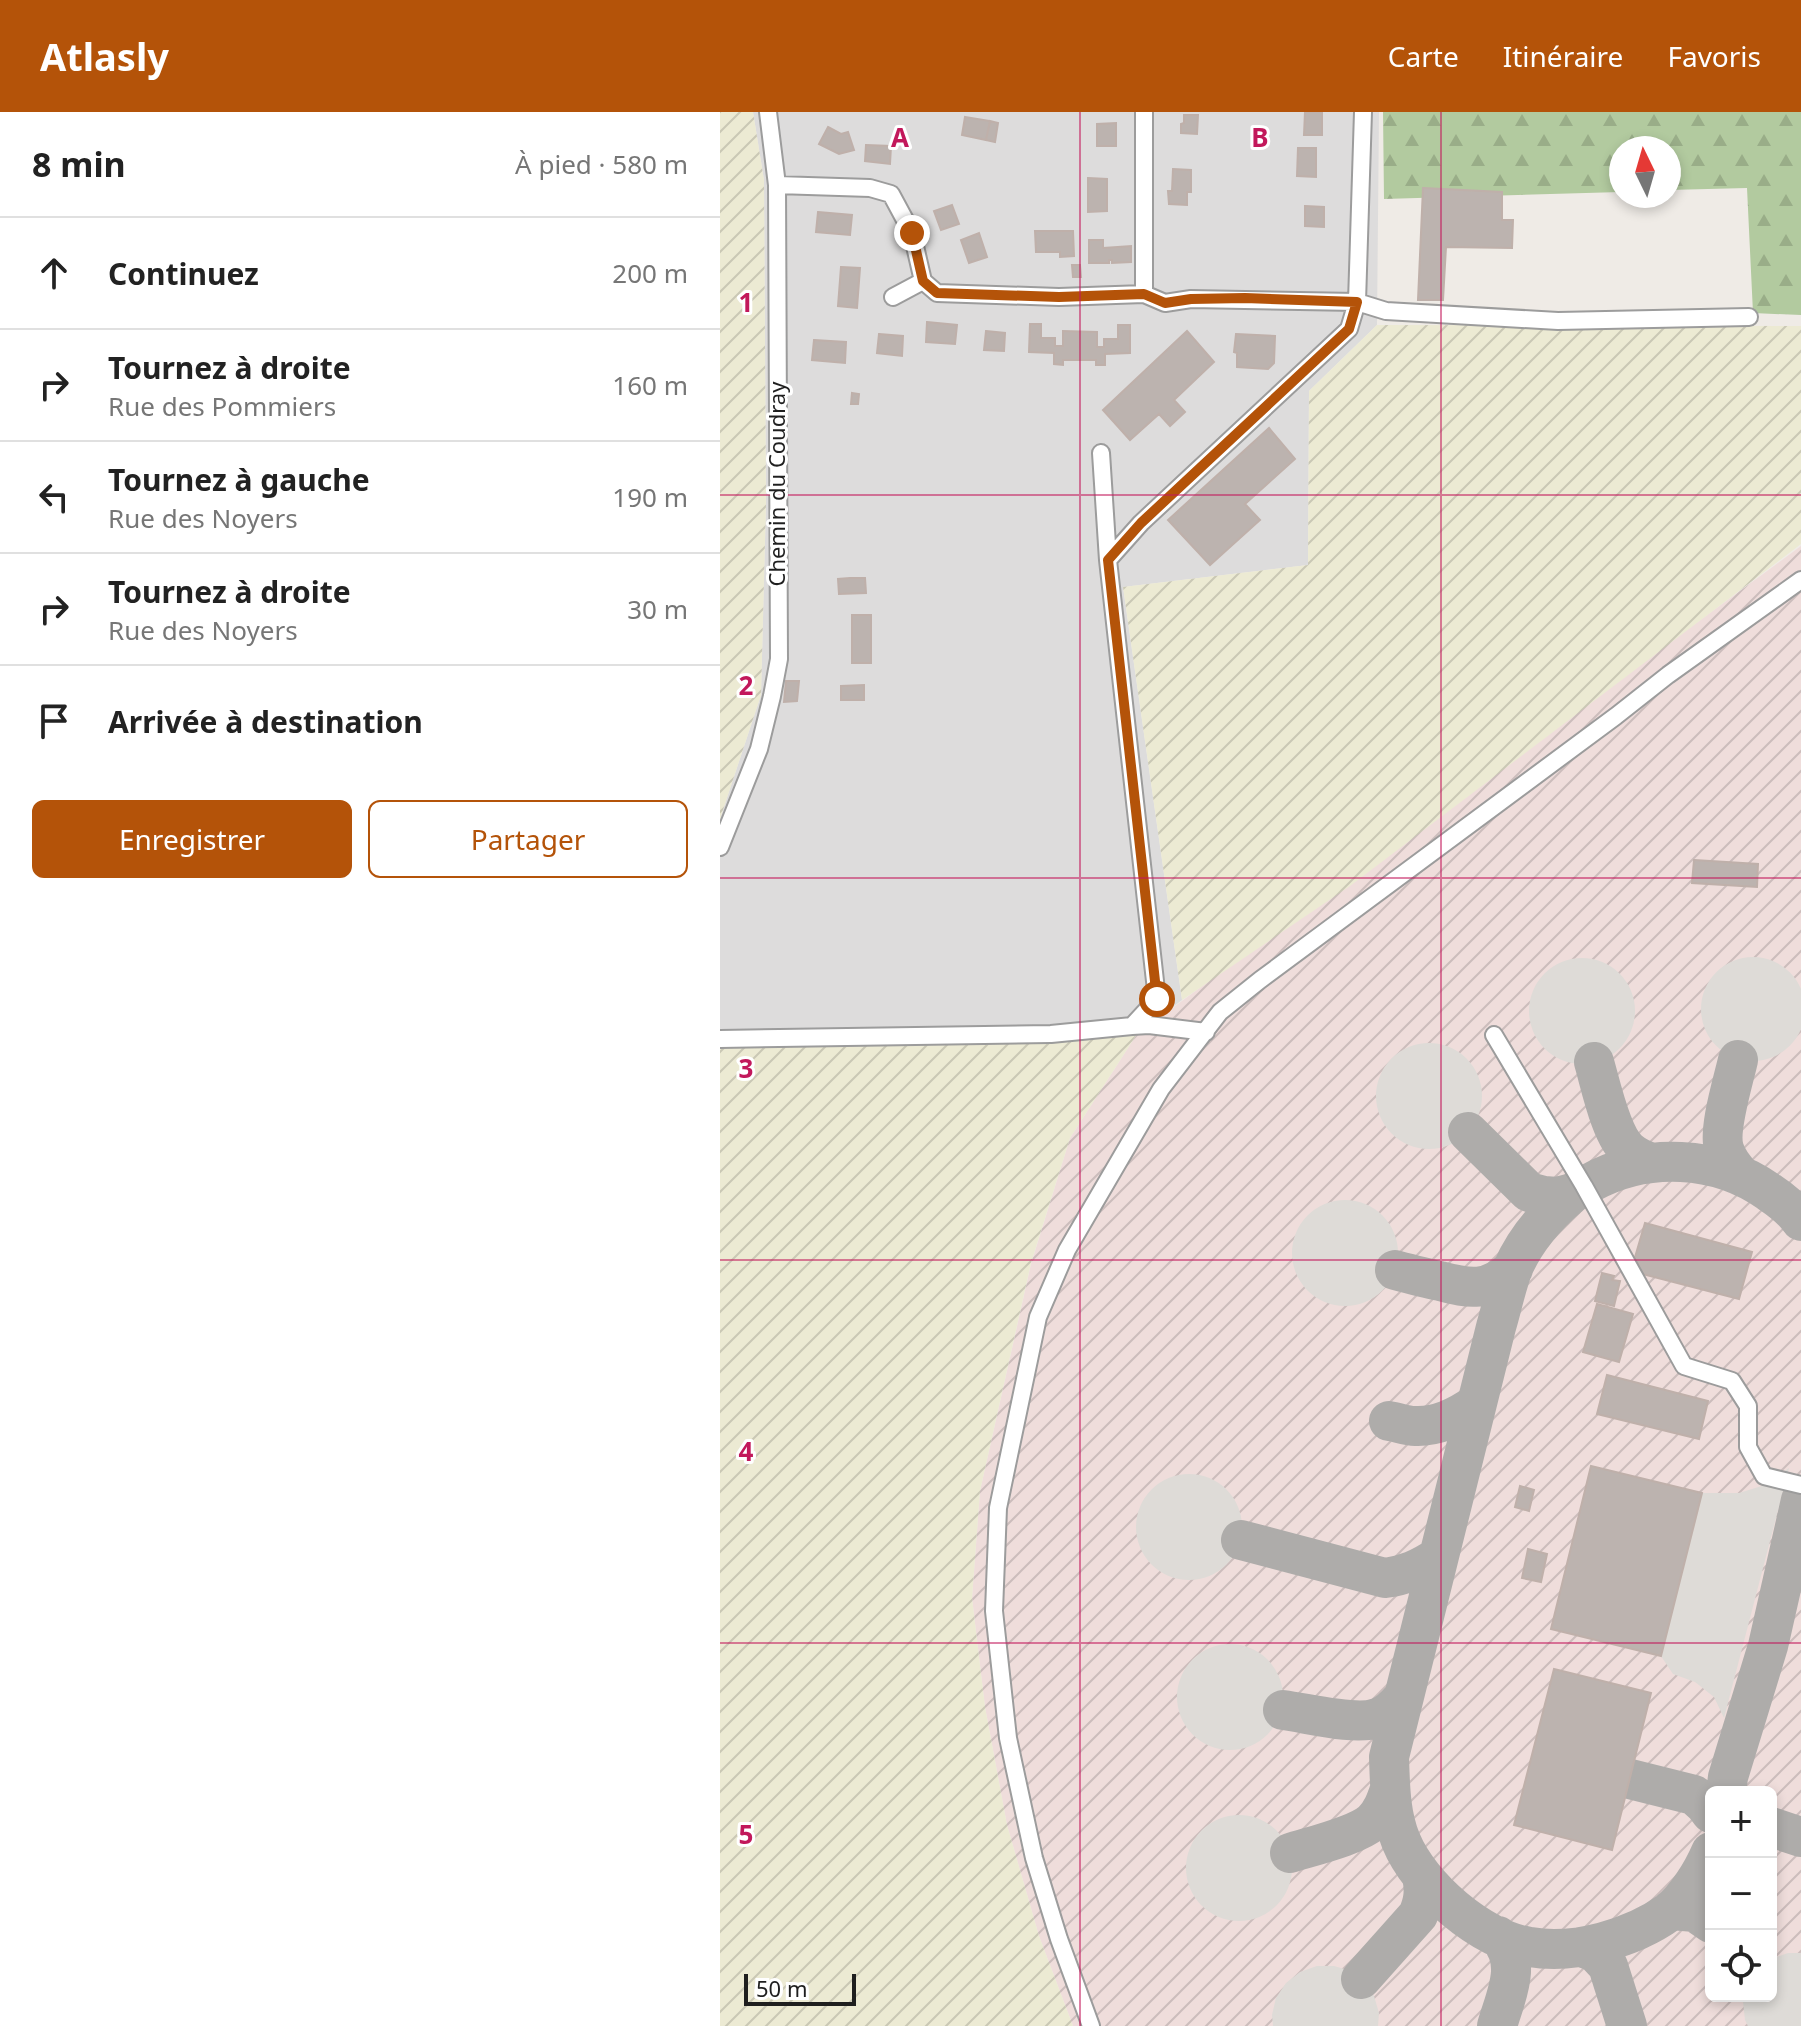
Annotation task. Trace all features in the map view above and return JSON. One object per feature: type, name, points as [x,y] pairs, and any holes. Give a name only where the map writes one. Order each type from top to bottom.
[{"type":"street","name":"Chemin du Coudray","points":[[720,847],[759,749],[779,659],[777,185],[768,112]]},
{"type":"street","points":[[1144,112],[1144,294]]},
{"type":"street","points":[[1108,560],[1141,523],[1349,329],[1357,302],[1363,112]]},
{"type":"street","points":[[777,185],[870,188],[891,194],[912,233],[923,281],[937,293],[1059,297],[1144,294],[1165,303],[1245,298],[1357,302],[1386,311],[1558,321],[1749,317]]},
{"type":"street","points":[[893,297],[923,281]]},
{"type":"street","points":[[1101,453],[1108,560],[1157,999],[1132,1026]]},
{"type":"street","points":[[1091,2026],[1034,1858],[1008,1738],[994,1611],[998,1508],[1038,1317],[1067,1250],[1161,1089],[1220,1012],[1668,675],[1801,580]]},
{"type":"street","points":[[720,1039],[1051,1034],[1149,1025],[1206,1032]]},
{"type":"street","points":[[1494,1035],[1584,1186],[1684,1366],[1732,1381],[1748,1406],[1748,1447],[1764,1476],[1801,1485]]},
{"type":"shaded area","points":[[720,112],[753,112],[764,180],[766,503],[761,695],[720,819]]},
{"type":"shaded area","points":[[753,112],[1379,112],[1377,325],[1309,391],[1308,565],[1123,587],[1182,1000],[1137,1034],[720,1046],[720,819],[761,695],[766,503],[764,180]]},
{"type":"shaded area","points":[[1377,325],[1801,326],[1801,544],[1350,886],[1182,1000],[1123,587],[1308,565],[1309,391]]},
{"type":"shaded area","points":[[1801,546],[1801,2026],[1073,2026],[1039,1936],[1007,1825],[985,1707],[972,1598],[980,1491],[1031,1264],[1070,1138],[1137,1034]]},
{"type":"shaded area","points":[[1753,957],[1773,961],[1790,972],[1801,989],[1805,1009],[1801,1029],[1790,1046],[1773,1057],[1753,1061],[1733,1057],[1716,1046],[1705,1029],[1701,1009],[1705,989],[1716,972],[1733,961]]},
{"type":"shaded area","points":[[1582,958],[1602,962],[1619,974],[1631,991],[1635,1011],[1631,1031],[1619,1048],[1602,1060],[1582,1064],[1562,1060],[1545,1048],[1533,1031],[1529,1011],[1533,991],[1545,974],[1562,962]]},
{"type":"shaded area","points":[[1137,1034],[1070,1138],[1031,1263],[980,1491],[972,1598],[985,1707],[1007,1825],[1039,1936],[1073,2026],[720,2026],[720,1046]]},
{"type":"shaded area","points":[[1429,1043],[1449,1047],[1466,1059],[1478,1076],[1482,1096],[1478,1116],[1466,1133],[1449,1145],[1429,1149],[1409,1145],[1392,1133],[1380,1116],[1376,1096],[1380,1076],[1392,1059],[1409,1047]]},
{"type":"shaded area","points":[[1345,1200],[1365,1204],[1382,1216],[1394,1233],[1398,1253],[1394,1273],[1382,1290],[1365,1302],[1345,1306],[1325,1302],[1308,1290],[1296,1273],[1292,1253],[1296,1233],[1308,1216],[1325,1204]]},
{"type":"shaded area","points":[[1789,1468],[1724,1718],[1714,1697],[1695,1682],[1673,1674],[1661,1656],[1702,1493],[1739,1493],[1765,1485]]},
{"type":"shaded area","points":[[1189,1474],[1209,1478],[1226,1490],[1238,1507],[1242,1527],[1238,1547],[1226,1564],[1209,1576],[1189,1580],[1169,1576],[1152,1564],[1140,1547],[1136,1527],[1140,1507],[1152,1490],[1169,1478]]},
{"type":"shaded area","points":[[1230,1644],[1250,1648],[1267,1660],[1279,1677],[1283,1697],[1279,1717],[1267,1734],[1250,1746],[1230,1750],[1210,1746],[1193,1734],[1181,1717],[1177,1697],[1181,1677],[1193,1660],[1210,1648]]},
{"type":"shaded area","points":[[1239,1815],[1259,1819],[1276,1831],[1288,1848],[1292,1868],[1288,1888],[1276,1905],[1259,1917],[1239,1921],[1219,1917],[1202,1905],[1190,1888],[1186,1868],[1190,1848],[1202,1831],[1219,1819]]},
{"type":"shaded area","points":[[1801,1953],[1801,2026],[1748,2026],[1743,2002],[1777,2002],[1777,1957]]},
{"type":"shaded area","points":[[1317,1966],[1334,1966],[1351,1971],[1365,1982],[1374,1996],[1379,2013],[1378,2026],[1273,2026],[1276,1998],[1286,1983],[1300,1972]]},
{"type":"green space","points":[[1383,112],[1801,112],[1801,315],[1753,313],[1747,188],[1681,190],[1681,136],[1609,136],[1609,192],[1384,199]]},
{"type":"building","points":[[1305,112],[1322,112],[1322,135],[1304,135]]},
{"type":"building","points":[[1184,115],[1198,115],[1197,134],[1181,133]]},
{"type":"building","points":[[965,117],[990,121],[986,140],[962,135]]},
{"type":"building","points":[[990,121],[998,123],[995,142],[986,140]]},
{"type":"building","points":[[1116,123],[1116,146],[1097,146],[1097,124]]},
{"type":"building","points":[[828,127],[841,134],[848,132],[854,150],[839,154],[819,144]]},
{"type":"building","points":[[866,145],[891,146],[890,164],[865,161]]},
{"type":"building","points":[[1298,148],[1316,148],[1316,177],[1297,176]]},
{"type":"building","points":[[1173,169],[1191,170],[1191,192],[1187,192],[1187,205],[1169,204],[1168,191],[1172,191]]},
{"type":"building","points":[[1088,178],[1107,179],[1107,211],[1088,212]]},
{"type":"building","points":[[1423,188],[1502,192],[1502,220],[1513,220],[1512,248],[1446,247],[1443,300],[1418,300]]},
{"type":"building","points":[[952,205],[959,224],[941,230],[934,211]]},
{"type":"building","points":[[1305,206],[1324,207],[1324,227],[1305,226]]},
{"type":"building","points":[[818,212],[852,215],[850,235],[816,232]]},
{"type":"building","points":[[1035,231],[1073,231],[1074,256],[1060,257],[1060,252],[1036,252]]},
{"type":"building","points":[[979,233],[987,257],[969,263],[961,240]]},
{"type":"building","points":[[1089,240],[1103,240],[1103,248],[1131,246],[1131,262],[1112,263],[1109,260],[1109,263],[1089,263]]},
{"type":"building","points":[[1072,265],[1080,265],[1081,277],[1073,277]]},
{"type":"building","points":[[841,267],[860,268],[857,308],[838,306]]},
{"type":"building","points":[[927,322],[957,325],[955,344],[926,342]]},
{"type":"building","points":[[1030,324],[1041,324],[1041,338],[1055,338],[1055,346],[1063,346],[1063,331],[1097,332],[1097,347],[1104,347],[1104,339],[1118,339],[1118,325],[1130,325],[1130,353],[1105,354],[1105,365],[1096,365],[1096,360],[1063,360],[1063,365],[1054,364],[1054,353],[1029,352]]},
{"type":"building","points":[[986,331],[1005,333],[1004,351],[984,350]]},
{"type":"building","points":[[1187,331],[1214,362],[1174,400],[1185,412],[1170,426],[1159,414],[1130,440],[1103,410]]},
{"type":"building","points":[[879,334],[903,336],[902,356],[877,353]]},
{"type":"building","points":[[1236,334],[1275,336],[1274,363],[1268,369],[1237,367],[1237,353],[1234,352]]},
{"type":"building","points":[[814,340],[846,342],[845,363],[812,360]]},
{"type":"building","points":[[852,393],[859,394],[858,404],[851,404]]},
{"type":"building","points":[[1269,428],[1295,459],[1245,504],[1260,520],[1210,565],[1168,520]]},
{"type":"building","points":[[865,578],[866,593],[839,594],[838,579]]},
{"type":"building","points":[[852,615],[871,615],[871,663],[852,663]]},
{"type":"building","points":[[786,681],[799,681],[797,701],[784,702]]},
{"type":"building","points":[[864,685],[864,700],[841,700],[841,686]]},
{"type":"building","points":[[1694,860],[1758,864],[1757,887],[1692,883]]},
{"type":"building","points":[[1645,1223],[1752,1252],[1739,1299],[1631,1271]]},
{"type":"building","points":[[1602,1273],[1620,1281],[1614,1306],[1595,1301]]},
{"type":"building","points":[[1597,1304],[1633,1314],[1619,1362],[1583,1352]]},
{"type":"building","points":[[1607,1375],[1708,1401],[1699,1439],[1597,1414]]},
{"type":"building","points":[[1591,1466],[1702,1493],[1661,1656],[1551,1629]]},
{"type":"building","points":[[1520,1486],[1534,1490],[1529,1511],[1515,1507]]},
{"type":"building","points":[[1528,1549],[1547,1554],[1541,1582],[1522,1578]]},
{"type":"building","points":[[1554,1669],[1651,1693],[1612,1850],[1514,1825]]},
{"type":"taxiway","points":[[1738,1060],[1727,1106],[1723,1141],[1727,1157],[1741,1176]]},
{"type":"taxiway","points":[[1594,1062],[1617,1134],[1629,1151],[1652,1163]]},
{"type":"taxiway","points":[[1468,1132],[1529,1192],[1557,1197],[1572,1193]]},
{"type":"taxiway","points":[[1708,1858],[1682,1900],[1669,1912],[1638,1930],[1602,1942],[1565,1949],[1530,1947],[1511,1942],[1492,1934],[1454,1909],[1422,1876],[1410,1858],[1395,1821],[1389,1757],[1506,1289],[1518,1258],[1537,1229],[1579,1189],[1612,1173],[1658,1162],[1704,1165],[1749,1180],[1791,1209],[1801,1221]]},
{"type":"taxiway","points":[[1395,1270],[1451,1284],[1478,1287],[1495,1282],[1513,1269]]},
{"type":"taxiway","points":[[1389,1421],[1412,1426],[1431,1425],[1476,1404]]},
{"type":"taxiway","points":[[1727,1786],[1768,1646],[1801,1500]]},
{"type":"taxiway","points":[[1241,1540],[1385,1578],[1413,1571],[1438,1557]]},
{"type":"taxiway","points":[[1283,1710],[1344,1720],[1368,1720],[1385,1715],[1402,1699]]},
{"type":"taxiway","points":[[1630,1779],[1694,1795],[1705,1805]]},
{"type":"taxiway","points":[[1290,1853],[1365,1827],[1378,1815],[1390,1789]]},
{"type":"taxiway","points":[[1777,1829],[1801,1837]]},
{"type":"taxiway","points":[[1361,1979],[1418,1915],[1423,1896],[1422,1876]]},
{"type":"taxiway","points":[[1671,1910],[1695,1912],[1705,1919]]},
{"type":"taxiway","points":[[1497,2026],[1508,1991],[1511,1968],[1506,1946],[1498,1936]]},
{"type":"taxiway","points":[[1581,1947],[1595,1952],[1608,1966],[1627,2026]]},
{"type":"route","points":[[912,233],[923,281],[937,293],[1059,297],[1144,294],[1165,303],[1245,298],[1357,302],[1349,329],[1141,523],[1108,560],[1157,999]]}]
